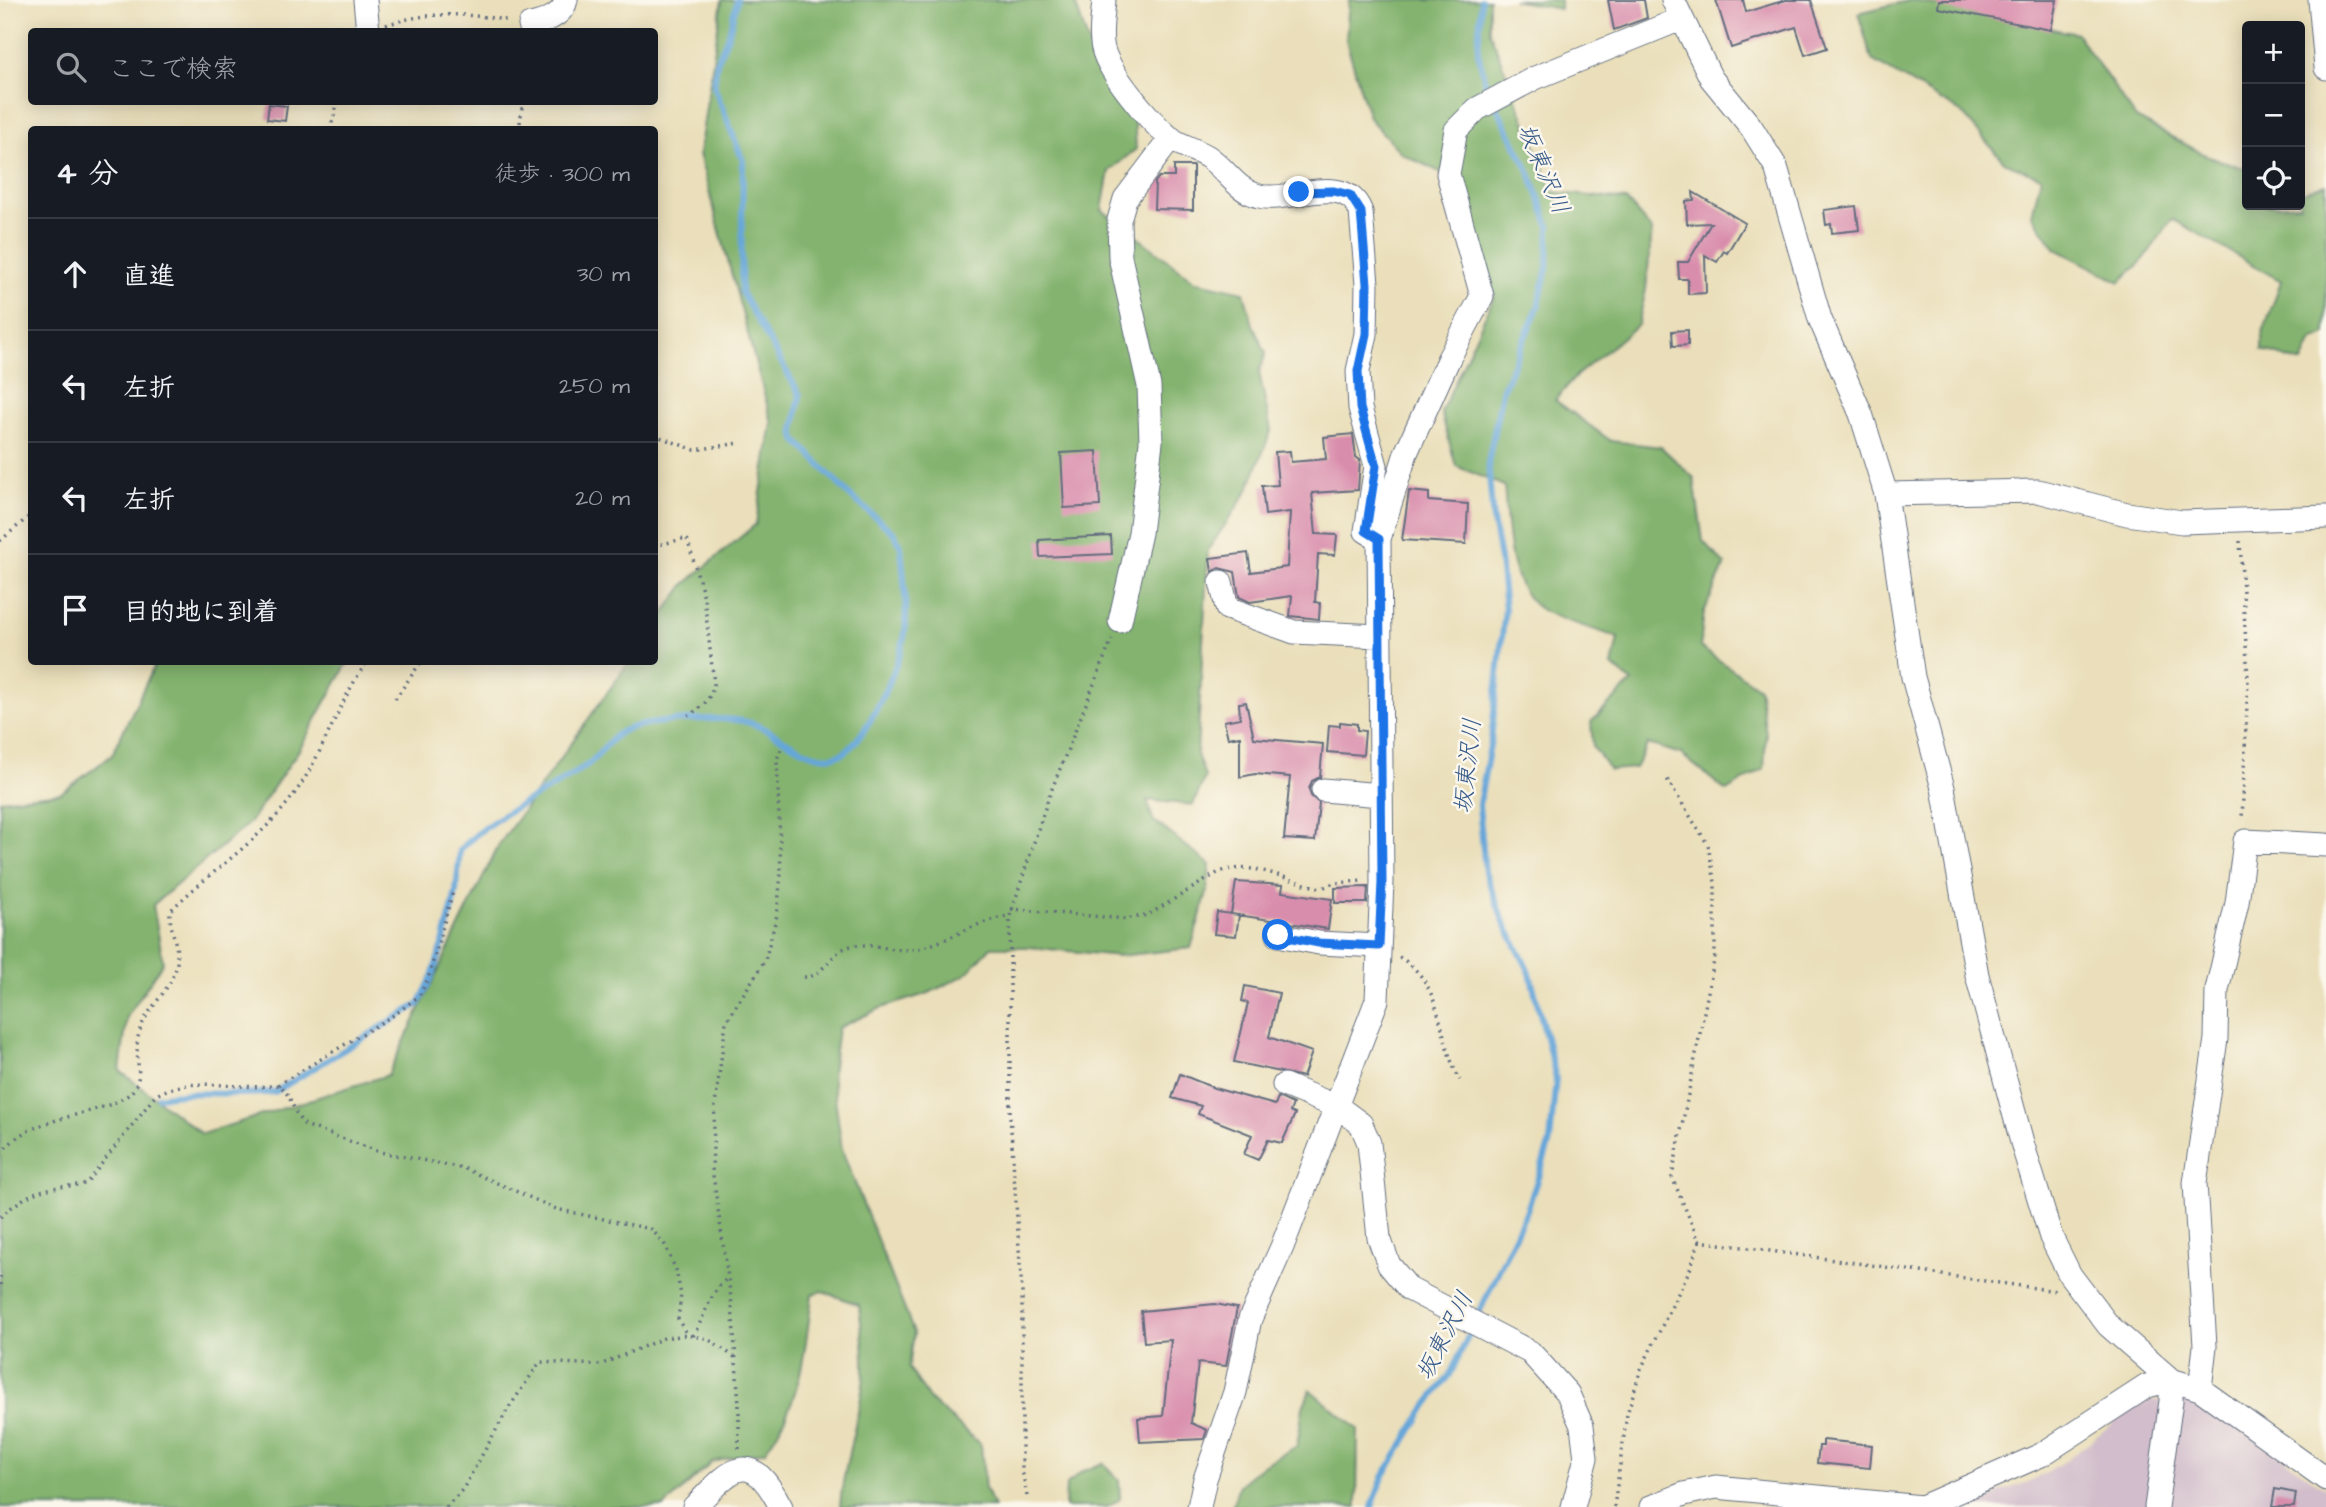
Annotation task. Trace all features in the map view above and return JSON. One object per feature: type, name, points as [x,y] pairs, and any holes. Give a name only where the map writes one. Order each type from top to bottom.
[{"type":"street","points":[[365,0],[368,28]]},
{"type":"street","points":[[530,25],[553,17],[565,7],[566,0]]},
{"type":"street","points":[[1104,0],[1101,46],[1118,79],[1171,138],[1210,158],[1240,186],[1261,197],[1334,191],[1350,195],[1357,202],[1361,212],[1367,284],[1366,334],[1358,371],[1360,408],[1376,466],[1366,531],[1379,539]]},
{"type":"street","points":[[2320,0],[2326,68]]},
{"type":"street","points":[[1199,1507],[1205,1479],[1235,1392],[1250,1319],[1338,1107],[1377,1000],[1382,882],[1379,539],[1406,453],[1449,358],[1482,296],[1448,174],[1455,131],[1477,109],[1677,9],[1711,78],[1751,127],[1776,167],[1821,319],[1861,414],[1886,494],[1913,677],[1943,788],[1977,975],[2023,1146],[2051,1237],[2070,1275],[2108,1325],[2171,1380],[2200,1389],[2326,1479]]},
{"type":"street","points":[[1120,621],[1140,533],[1151,443],[1149,386],[1120,257],[1119,220],[1125,199],[1171,138]]},
{"type":"street","points":[[1886,494],[2038,491],[2182,522],[2326,517]]},
{"type":"street","points":[[1221,582],[1227,608],[1242,615],[1294,632],[1379,636]]},
{"type":"street","points":[[1323,790],[1381,795]]},
{"type":"street","points":[[2200,1389],[2205,1346],[2195,1183],[2216,1039],[2217,990],[2238,903],[2245,841],[2326,845]]},
{"type":"street","points":[[1278,935],[1319,943],[1379,946]]},
{"type":"street","points":[[1284,1085],[1338,1107],[1361,1124],[1369,1143],[1379,1238],[1390,1265],[1409,1289],[1530,1352],[1568,1394],[1582,1426],[1586,1458],[1573,1507]]},
{"type":"street","points":[[1651,1507],[1685,1500],[1716,1487],[1922,1507],[2041,1455],[2147,1386],[2171,1380]]},
{"type":"street","points":[[2156,1507],[2171,1401],[2171,1380]]},
{"type":"street","points":[[694,1507],[721,1478],[737,1469],[754,1470],[767,1482],[781,1507]]},
{"type":"path","points":[[381,28],[424,15],[467,14],[530,25]]},
{"type":"path","points":[[331,126],[337,105]]},
{"type":"path","points":[[520,126],[523,105]]},
{"type":"path","points":[[658,436],[695,450],[740,443]]},
{"type":"path","points":[[0,541],[28,517]]},
{"type":"path","points":[[2240,522],[2248,679],[2242,824],[2245,841]]},
{"type":"path","points":[[658,545],[687,538],[704,597],[714,684],[710,698],[700,709],[688,715]]},
{"type":"path","points":[[1027,1496],[1022,1470],[1022,1292],[1010,1115],[1010,916],[1048,799],[1120,621]]},
{"type":"path","points":[[0,1152],[27,1130],[117,1102],[137,1086],[141,1068],[137,1039],[145,1018],[176,968],[177,951],[169,922],[170,911],[272,819],[296,792],[365,665]]},
{"type":"path","points":[[395,699],[419,665]]},
{"type":"path","points":[[737,1469],[739,1405],[736,1358],[729,1277],[712,1168],[715,1106],[726,1022],[750,989],[774,939],[781,874],[777,759],[783,745]]},
{"type":"path","points":[[1614,1507],[1627,1414],[1641,1368],[1691,1267],[1699,1241],[1672,1177],[1715,956],[1715,882],[1708,845],[1665,776]]},
{"type":"path","points":[[1012,909],[1126,919],[1148,915],[1230,868],[1266,869],[1322,888],[1334,883],[1382,882]]},
{"type":"path","points":[[0,1217],[26,1195],[45,1188],[85,1184],[148,1105],[163,1091],[189,1085],[278,1085],[397,1013],[419,996],[428,979],[453,891]]},
{"type":"path","points":[[804,977],[817,975],[837,951],[853,944],[912,950],[951,937],[988,919],[1010,916]]},
{"type":"path","points":[[1379,946],[1404,960],[1425,984],[1438,1008],[1453,1067],[1460,1080]]},
{"type":"path","points":[[278,1085],[287,1091],[298,1119],[305,1125],[380,1153],[463,1168],[556,1209],[651,1229],[664,1243],[676,1270],[681,1295],[678,1319],[687,1335]]},
{"type":"path","points":[[1699,1241],[2025,1288],[2084,1293]]},
{"type":"path","points":[[0,1276],[0,1286]]},
{"type":"path","points":[[693,1336],[705,1317],[712,1294],[729,1277]]},
{"type":"path","points":[[446,1507],[463,1489],[508,1409],[540,1362],[600,1365],[664,1338],[687,1335],[708,1339],[736,1358]]},
{"type":"shaded area","points":[[2197,1396],[2326,1489],[2326,1507],[1978,1507],[2002,1491],[2032,1481],[2068,1459],[2131,1409],[2149,1401],[2171,1401]]},
{"type":"green space","points":[[722,0],[1074,0],[1088,41],[1111,92],[1134,113],[1136,149],[1109,171],[1102,210],[1195,281],[1244,292],[1253,325],[1266,353],[1259,372],[1271,431],[1247,492],[1208,550],[1197,754],[1205,777],[1193,805],[1147,800],[1153,820],[1210,865],[1207,892],[1191,948],[1119,956],[1028,947],[991,947],[965,975],[929,993],[881,1008],[838,1028],[832,1074],[842,1150],[914,1333],[909,1368],[930,1400],[981,1445],[985,1489],[994,1507],[840,1507],[863,1381],[863,1337],[859,1305],[822,1291],[812,1294],[804,1356],[794,1396],[777,1434],[765,1451],[712,1462],[664,1507],[0,1507],[0,800],[61,793],[112,755],[155,665],[346,665],[299,750],[250,822],[153,905],[163,962],[127,1017],[120,1071],[202,1134],[388,1075],[498,846],[627,665],[658,665],[658,622],[685,584],[756,524],[772,423],[699,154]]},
{"type":"green space","points":[[1349,0],[1489,0],[1489,30],[1553,192],[1626,200],[1652,230],[1646,289],[1638,325],[1577,375],[1555,400],[1611,441],[1661,447],[1694,478],[1703,541],[1725,565],[1704,612],[1700,647],[1759,688],[1766,734],[1764,769],[1726,791],[1681,754],[1648,744],[1635,768],[1610,770],[1593,747],[1591,722],[1632,682],[1612,666],[1618,638],[1550,614],[1530,600],[1521,586],[1511,554],[1504,486],[1456,466],[1441,412],[1495,295],[1459,181],[1402,154],[1369,118],[1346,40]]},
{"type":"green space","points":[[1513,0],[1560,0],[1560,9]]},
{"type":"green space","points":[[1911,0],[2077,34],[2136,118],[2209,157],[2242,167],[2242,210],[2305,210],[2305,191],[2326,184],[2326,334],[2312,340],[2302,363],[2262,350],[2262,335],[2281,281],[2172,219],[2144,259],[2120,282],[2056,249],[2032,215],[2041,177],[2004,162],[1961,112],[1872,60],[1858,13]]},
{"type":"green space","points":[[1310,1390],[1358,1429],[1357,1507],[1232,1507],[1239,1485],[1263,1465],[1297,1446],[1303,1407]]},
{"type":"green space","points":[[1103,1463],[1119,1480],[1120,1499],[1107,1507],[1065,1507],[1066,1485],[1081,1472]]},
{"type":"building","points":[[1608,0],[1644,0],[1647,18],[1614,30]]},
{"type":"building","points":[[1716,0],[1743,0],[1746,12],[1786,0],[1811,0],[1827,48],[1805,55],[1796,27],[1731,48]]},
{"type":"building","points":[[1939,0],[2057,0],[2051,30],[1938,8]]},
{"type":"building","points":[[269,105],[287,106],[285,121],[267,119]]},
{"type":"building","points":[[1174,166],[1193,166],[1193,210],[1154,209],[1155,182],[1159,177],[1174,177]]},
{"type":"building","points":[[1693,192],[1745,223],[1727,253],[1724,251],[1717,262],[1705,255],[1706,293],[1688,294],[1688,279],[1679,279],[1678,262],[1688,262],[1711,223],[1687,224],[1686,201],[1694,200]]},
{"type":"building","points":[[1856,206],[1859,230],[1832,233],[1831,224],[1826,225],[1824,210]]},
{"type":"building","points":[[1688,330],[1688,345],[1673,346],[1672,331]]},
{"type":"building","points":[[1353,434],[1356,457],[1360,460],[1358,490],[1312,493],[1316,534],[1337,535],[1335,555],[1318,554],[1315,602],[1320,603],[1319,619],[1290,616],[1292,596],[1250,602],[1239,597],[1235,572],[1219,568],[1212,572],[1210,558],[1248,553],[1251,572],[1287,567],[1290,512],[1265,515],[1262,486],[1278,485],[1275,452],[1290,451],[1291,462],[1326,459],[1324,437]]},
{"type":"building","points":[[1097,451],[1100,506],[1064,508],[1061,453]]},
{"type":"building","points":[[1409,491],[1429,493],[1429,501],[1468,504],[1466,544],[1402,540]]},
{"type":"building","points":[[1111,536],[1112,554],[1040,557],[1039,540]]},
{"type":"building","points":[[1246,702],[1254,738],[1323,744],[1320,777],[1312,781],[1309,789],[1311,796],[1319,803],[1315,841],[1284,839],[1290,777],[1255,774],[1240,777],[1240,736],[1228,738],[1224,721],[1240,718],[1239,703]]},
{"type":"building","points":[[1340,722],[1357,724],[1357,730],[1365,731],[1363,755],[1327,752],[1329,725],[1340,726]]},
{"type":"building","points":[[1236,882],[1283,885],[1282,892],[1332,899],[1328,929],[1231,914]]},
{"type":"building","points":[[1368,887],[1367,903],[1335,903],[1335,888]]},
{"type":"building","points":[[1217,912],[1239,915],[1236,936],[1214,934]]},
{"type":"building","points":[[1245,986],[1279,993],[1269,1037],[1312,1052],[1303,1077],[1234,1062],[1248,1003],[1242,1001]]},
{"type":"building","points":[[1180,1074],[1214,1088],[1275,1105],[1278,1097],[1293,1104],[1290,1112],[1295,1114],[1282,1143],[1268,1140],[1258,1160],[1244,1154],[1252,1135],[1198,1114],[1201,1106],[1172,1098]]},
{"type":"building","points":[[1215,1304],[1237,1308],[1226,1366],[1198,1363],[1191,1423],[1207,1430],[1204,1439],[1140,1442],[1138,1418],[1163,1416],[1171,1340],[1144,1342],[1141,1311]]},
{"type":"building","points":[[1823,1440],[1872,1445],[1870,1468],[1817,1463],[1819,1446],[1823,1446]]},
{"type":"building","points":[[2275,1489],[2296,1493],[2294,1507],[2272,1507]]},
{"type":"waterway","points":[[158,1097],[275,1092],[419,1004],[432,977],[444,940],[456,892],[460,850],[474,836],[505,814],[587,765],[621,732],[663,722],[736,720],[758,726],[804,751],[828,757],[839,755],[849,748],[871,719],[890,680],[903,644],[906,600],[901,547],[895,534],[848,494],[796,440],[794,430],[800,395],[741,292],[743,161],[714,86],[717,62],[729,33],[737,0]]},
{"type":"waterway","name":"坂東沢川","points":[[1372,1507],[1383,1477],[1427,1405],[1450,1375],[1527,1210],[1550,1142],[1556,1078],[1530,973],[1503,920],[1485,872],[1479,805],[1491,740],[1505,609],[1488,463],[1502,391],[1538,307],[1548,263],[1549,225],[1529,171],[1486,86],[1478,52],[1481,0]]},
{"type":"route","points":[[1278,935],[1319,943],[1379,946],[1382,882],[1379,539],[1366,531],[1376,466],[1360,408],[1358,371],[1366,334],[1367,284],[1361,212],[1350,195],[1334,191],[1299,192]]}]
